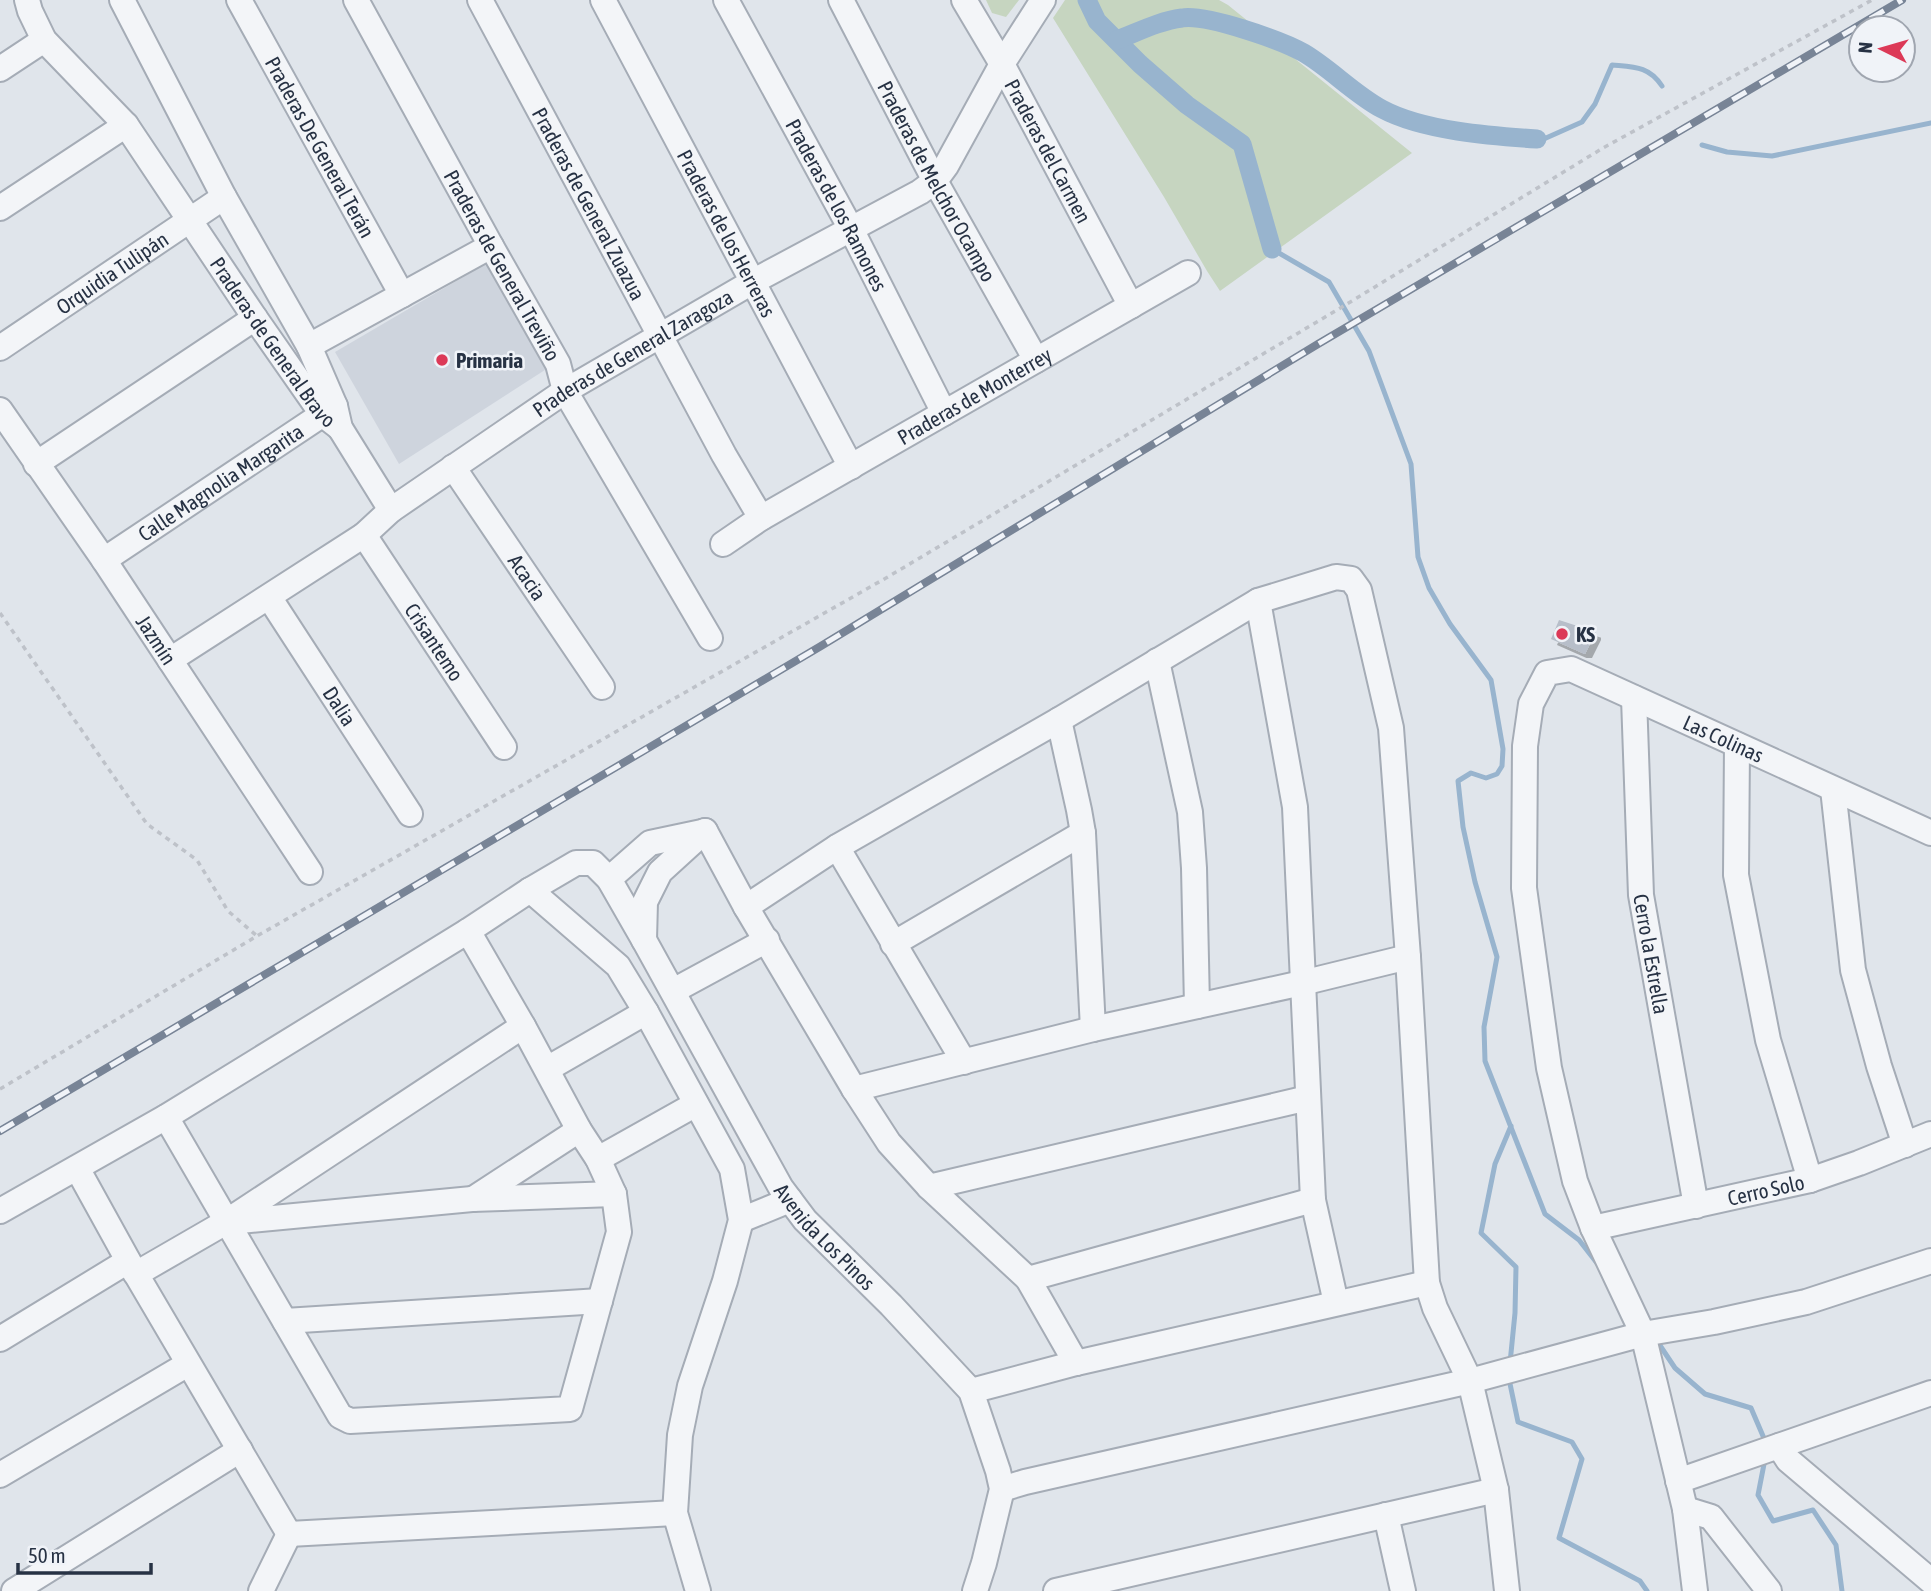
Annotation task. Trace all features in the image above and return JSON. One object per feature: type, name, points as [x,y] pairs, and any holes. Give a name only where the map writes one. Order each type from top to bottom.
[{"type":"street","name":"Praderas de General Bravo","points":[[27,0],[44,40],[126,125],[255,318],[332,416]]},
{"type":"street","name":"Praderas de General Bravo","points":[[122,0],[225,197],[309,346],[332,416]]},
{"type":"street","name":"Praderas De General Terán","points":[[239,0],[402,295]]},
{"type":"street","name":"Praderas de General Treviño","points":[[356,0],[558,364],[565,391],[709,638]]},
{"type":"street","name":"Praderas de General Zuazua","points":[[480,0],[724,456],[761,518]]},
{"type":"street","name":"Praderas de los Herreras","points":[[603,0],[851,467]]},
{"type":"street","name":"Praderas de los Ramones","points":[[726,0],[851,229],[944,413]]},
{"type":"street","name":"Praderas de Melchor Ocampo","points":[[841,0],[935,181],[1036,360]]},
{"type":"street","name":"Praderas del Carmen","points":[[964,0],[1002,64],[1131,306]]},
{"type":"street","name":"Praderas de General Zaragoza","points":[[170,660],[364,535],[391,510],[565,391],[754,281],[920,192],[935,181],[1042,0]]},
{"type":"street","points":[[0,69],[44,40]]},
{"type":"street","points":[[0,208],[126,125]]},
{"type":"street","name":"Orquidia Tulipán","points":[[0,348],[225,197]]},
{"type":"street","points":[[309,346],[491,246]]},
{"type":"street","name":"Praderas de Monterrey","points":[[723,544],[761,518],[1188,273]]},
{"type":"street","points":[[36,464],[255,318]]},
{"type":"street","name":"Jazmín","points":[[0,410],[104,560],[310,872]]},
{"type":"street","points":[[332,416],[391,510]]},
{"type":"street","name":"Calle Magnolia Margarita","points":[[104,560],[332,416]]},
{"type":"street","name":"Acacia","points":[[453,467],[602,687]]},
{"type":"street","name":"Crisantemo","points":[[364,535],[504,747]]},
{"type":"street","points":[[746,907],[838,847],[1059,720],[1258,601],[1336,577],[1351,579],[1359,590],[1391,728],[1408,957],[1427,1283],[1435,1308],[1470,1381],[1496,1490],[1507,1591]]},
{"type":"street","name":"Dalia","points":[[269,597],[410,814]]},
{"type":"street","points":[[1258,601],[1295,807],[1312,1200],[1336,1303]]},
{"type":"street","points":[[1157,661],[1190,812],[1197,1006]]},
{"type":"street","name":"Las Colinas","points":[[1593,1228],[1576,1181],[1549,1068],[1524,888],[1525,746],[1531,704],[1547,673],[1571,669],[1931,833]]},
{"type":"street","name":"Cerro la Estrella","points":[[1634,698],[1641,895],[1696,1206]]},
{"type":"street","points":[[1059,720],[1083,833],[1093,1029]]},
{"type":"street","points":[[1737,745],[1736,874],[1768,1040],[1810,1180]]},
{"type":"street","points":[[1833,789],[1853,970],[1879,1066],[1905,1145]]},
{"type":"street","points":[[0,1211],[166,1117],[576,863],[593,863],[609,879],[650,842],[705,831]]},
{"type":"street","points":[[705,831],[746,907],[889,1143],[929,1188],[1028,1279],[1076,1363]]},
{"type":"street","points":[[644,940],[645,902],[660,872],[705,831]]},
{"type":"street","points":[[893,944],[1083,833]]},
{"type":"street","points":[[838,847],[964,1062]]},
{"type":"street","name":"Avenida Los Pinos","points":[[609,879],[673,990],[780,1188],[805,1220],[891,1305],[971,1391],[1002,1489],[975,1591]]},
{"type":"street","points":[[530,890],[618,966],[732,1169],[741,1220],[725,1281],[690,1386],[681,1435],[676,1513],[698,1591]]},
{"type":"street","points":[[166,1117],[340,1416],[350,1421],[570,1409],[619,1232],[614,1194],[598,1159],[579,1130],[468,931]]},
{"type":"street","points":[[673,990],[766,940]]},
{"type":"street","points":[[854,1089],[1093,1029],[1408,957]]},
{"type":"street","points":[[547,1069],[646,1012]]},
{"type":"street","points":[[0,1339],[132,1268],[226,1222],[523,1026]]},
{"type":"street","points":[[929,1188],[1308,1098]]},
{"type":"street","points":[[598,1159],[696,1104]]},
{"type":"street","points":[[472,1199],[579,1130]]},
{"type":"street","name":"Cerro Solo","points":[[1593,1228],[1810,1180],[1931,1134]]},
{"type":"street","points":[[77,1168],[132,1268],[289,1534]]},
{"type":"street","points":[[226,1222],[472,1199],[614,1194]]},
{"type":"street","points":[[741,1220],[790,1200]]},
{"type":"street","points":[[1028,1279],[1312,1200]]},
{"type":"street","points":[[1593,1228],[1643,1334],[1685,1508],[1695,1591]]},
{"type":"street","points":[[1002,1489],[1470,1381],[1643,1334],[1806,1302],[1931,1261]]},
{"type":"street","points":[[971,1391],[1076,1363],[1427,1283]]},
{"type":"street","points":[[285,1321],[600,1301]]},
{"type":"street","points":[[0,1475],[188,1364]]},
{"type":"street","points":[[1678,1481],[1931,1393]]},
{"type":"street","points":[[1779,1446],[1788,1460],[1931,1581]]},
{"type":"street","points":[[14,1591],[240,1450]]},
{"type":"street","points":[[1056,1591],[1092,1587],[1496,1490]]},
{"type":"street","points":[[1685,1508],[1711,1517],[1769,1591]]},
{"type":"street","points":[[289,1534],[676,1513]]},
{"type":"street","points":[[1386,1515],[1403,1591]]},
{"type":"street","points":[[261,1591],[289,1534]]},
{"type":"path","points":[[0,1089],[257,936],[886,578],[1342,307],[1603,148],[1872,0]]},
{"type":"path","points":[[0,614],[147,824],[197,860],[228,911],[257,936]]},
{"type":"shaded area","name":"Primaria","points":[[487,263],[548,368],[399,464],[335,352]]},
{"type":"green space","points":[[986,0],[1019,0],[1006,17],[992,13]]},
{"type":"green space","points":[[1065,0],[1219,0],[1412,153],[1220,291],[1053,18]]},
{"type":"building","points":[[1559,620],[1596,632],[1585,654],[1551,639]]},
{"type":"waterway","points":[[1087,0],[1097,21],[1140,64],[1187,105],[1242,144],[1272,249]]},
{"type":"waterway","points":[[1117,40],[1173,19],[1193,18],[1225,24],[1262,35],[1304,53],[1372,103],[1417,123],[1458,131],[1537,139]]},
{"type":"waterway","points":[[1537,139],[1546,138],[1582,122],[1595,104],[1612,65],[1646,71],[1662,86]]},
{"type":"waterway","points":[[1702,145],[1727,152],[1772,156],[1931,123]]},
{"type":"waterway","points":[[1272,249],[1329,282],[1369,351],[1411,464],[1418,557],[1429,588],[1450,624],[1491,680],[1503,749],[1502,766],[1497,774],[1486,778],[1471,773],[1458,781],[1463,827],[1475,882],[1497,957],[1484,1027],[1485,1061],[1545,1214],[1579,1240],[1600,1267]]},
{"type":"waterway","points":[[1510,1363],[1516,1267],[1481,1233],[1495,1164],[1511,1126]]},
{"type":"waterway","points":[[1655,1338],[1675,1368],[1705,1394],[1751,1408],[1766,1443]]},
{"type":"waterway","points":[[1509,1379],[1518,1422],[1572,1442],[1582,1459],[1559,1538],[1640,1581],[1647,1591]]},
{"type":"waterway","points":[[1765,1459],[1758,1495],[1773,1521],[1813,1510],[1836,1545],[1842,1591]]},
{"type":"railway","points":[[0,1131],[821,646],[1318,344],[1902,0]]},
{"type":"place","name":"Primaria","points":[[442,360]]},
{"type":"place","name":"KS","points":[[1562,634]]}]
